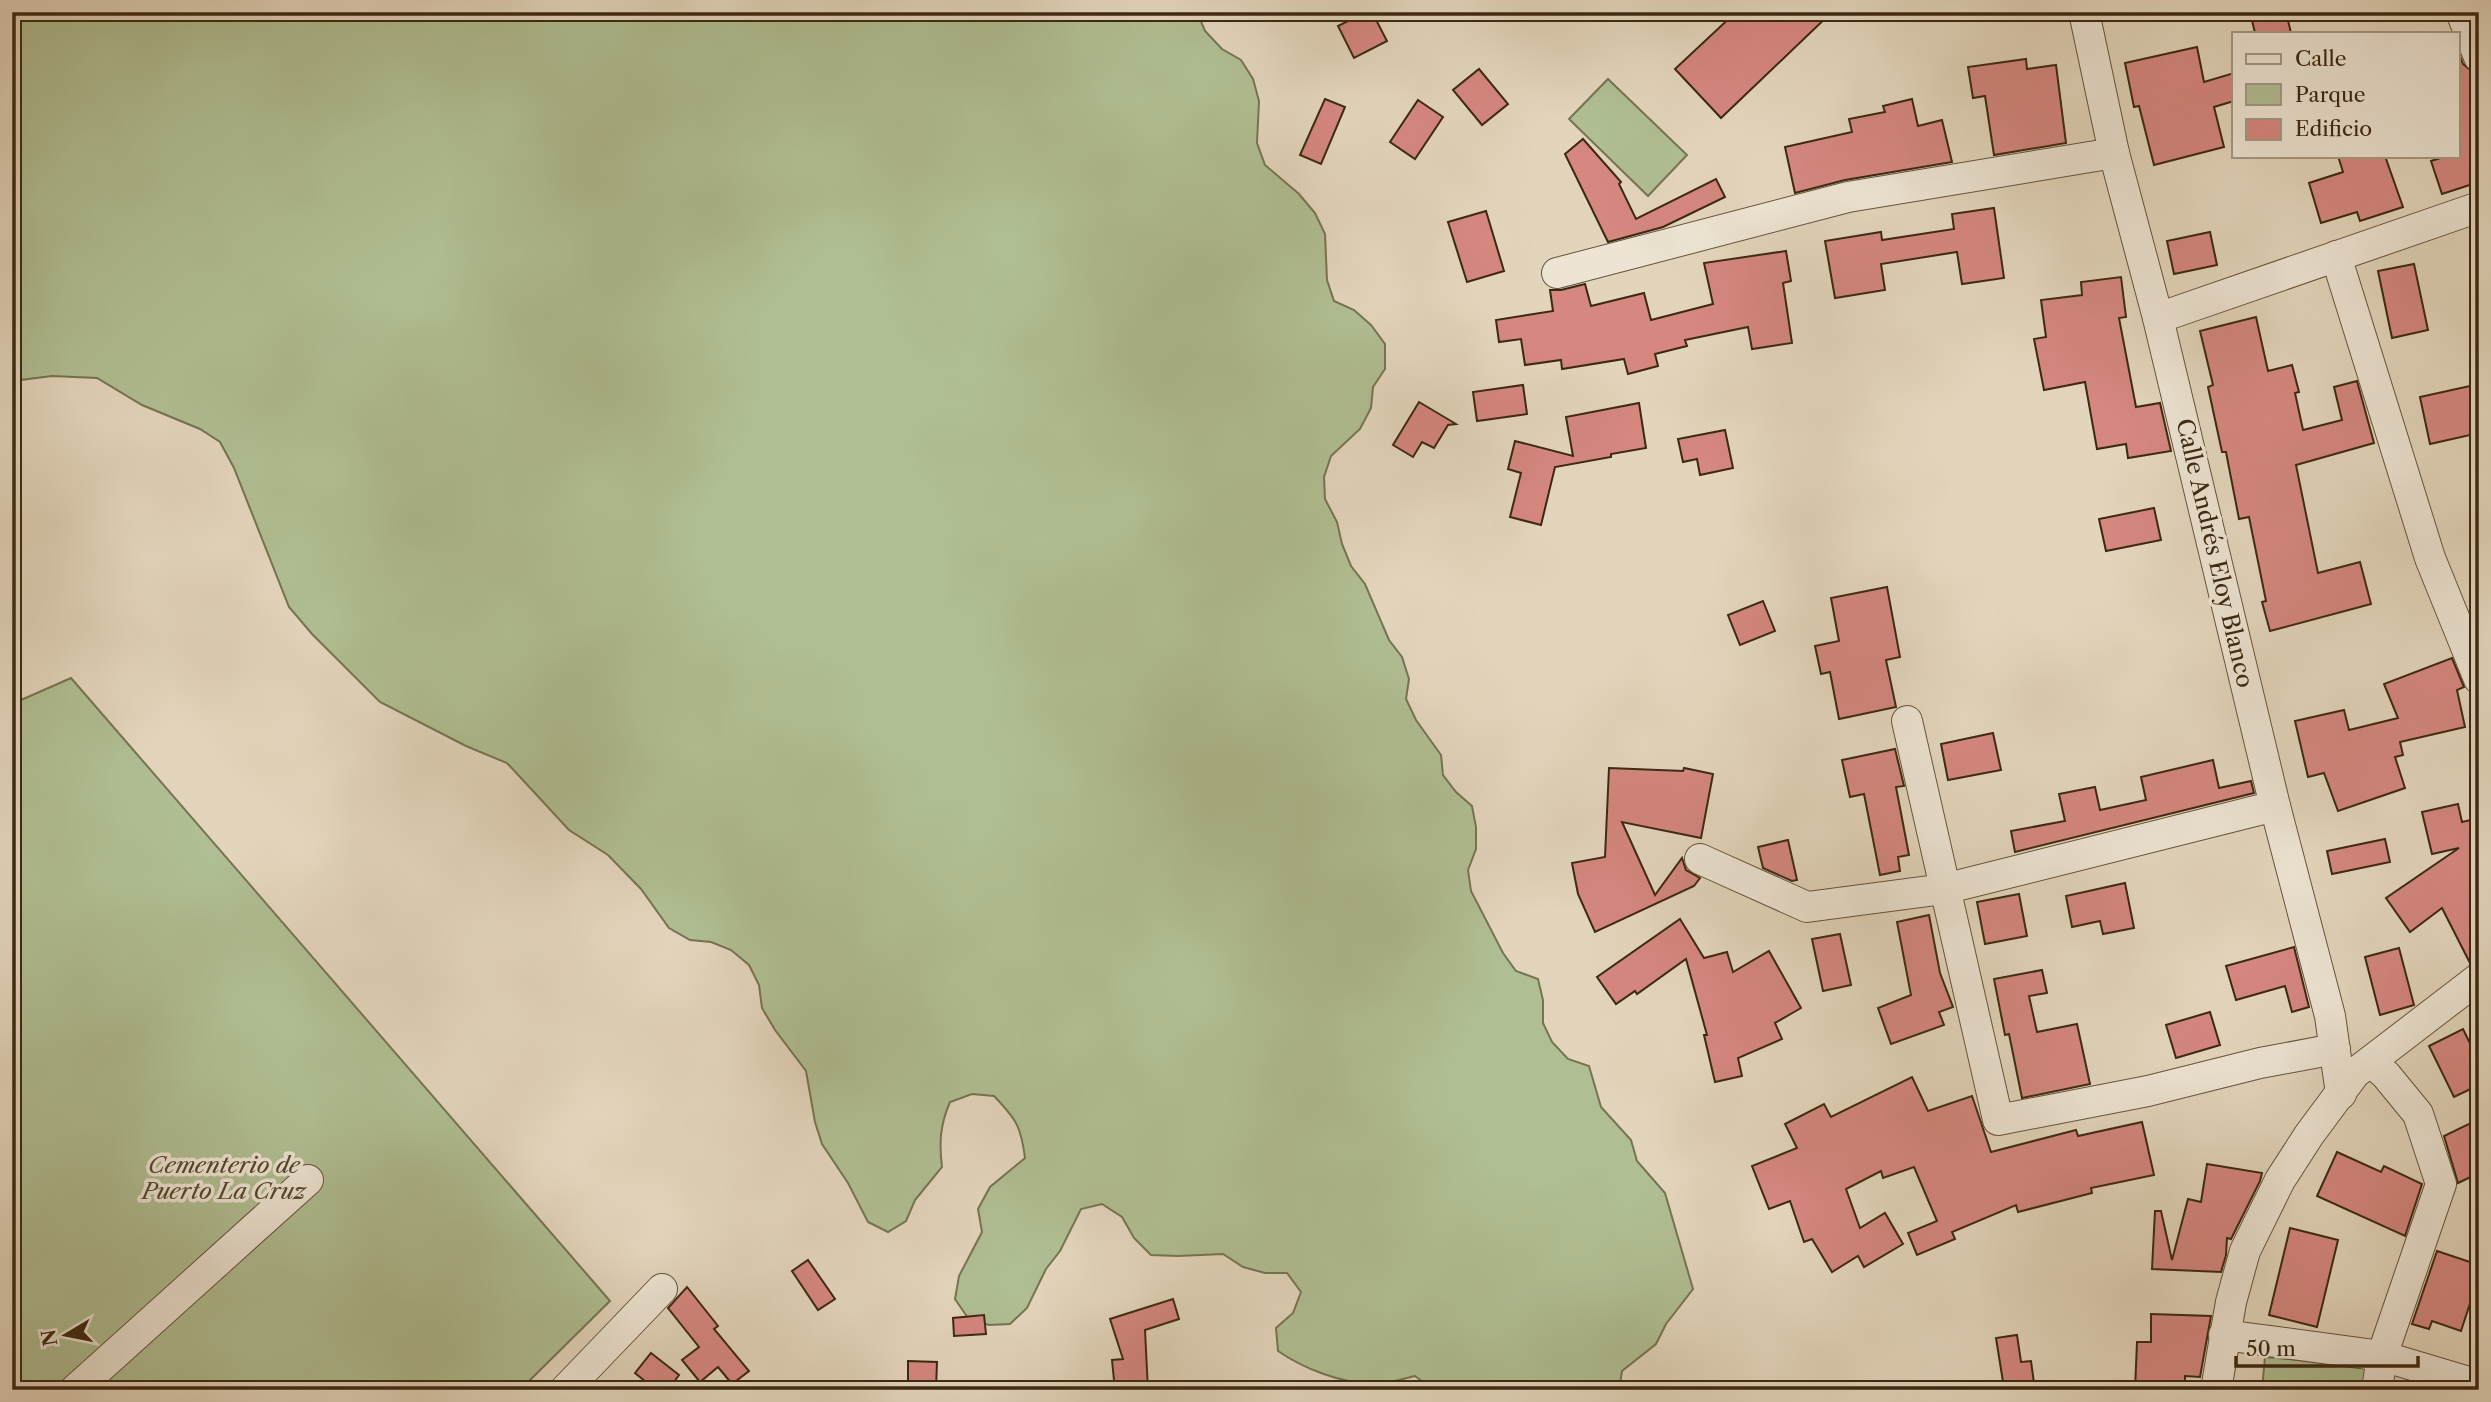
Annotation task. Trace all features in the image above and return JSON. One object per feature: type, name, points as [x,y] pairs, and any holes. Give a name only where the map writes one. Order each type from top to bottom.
[{"type":"street","name":"Calle Andrés Eloy Blanco","points":[[2084,12],[2114,153],[2158,318],[2276,806],[2330,1016],[2341,1094]]},
{"type":"street","points":[[2461,12],[2479,57]]},
{"type":"street","points":[[1557,273],[1848,197],[2114,153]]},
{"type":"street","points":[[2158,318],[2479,207]]},
{"type":"street","points":[[2336,257],[2430,558],[2479,678]]},
{"type":"street","points":[[1907,720],[1998,1120],[2148,1091],[2260,1063],[2335,1049]]},
{"type":"street","points":[[1700,859],[1807,907],[1944,889],[2276,806]]},
{"type":"street","points":[[2216,1390],[2224,1335],[2242,1264],[2280,1180],[2355,1073],[2479,978]]},
{"type":"street","points":[[2371,1062],[2386,1075],[2418,1114],[2441,1184],[2382,1356],[2377,1390]]},
{"type":"street","points":[[75,1390],[308,1180]]},
{"type":"street","points":[[565,1390],[662,1289]]},
{"type":"street","points":[[2224,1335],[2382,1356],[2479,1385]]},
{"type":"green space","points":[[12,12],[1197,12],[1205,31],[1222,49],[1241,60],[1253,79],[1259,101],[1257,143],[1265,165],[1299,194],[1315,213],[1325,234],[1327,280],[1334,301],[1354,310],[1371,325],[1385,344],[1385,369],[1373,387],[1371,408],[1360,429],[1331,456],[1324,477],[1325,499],[1337,522],[1351,566],[1365,584],[1389,640],[1402,657],[1409,679],[1406,699],[1416,720],[1441,755],[1443,775],[1456,792],[1472,806],[1476,849],[1468,870],[1471,891],[1503,953],[1516,971],[1538,979],[1543,1000],[1543,1023],[1552,1042],[1568,1059],[1589,1066],[1601,1107],[1631,1140],[1637,1161],[1665,1193],[1693,1289],[1666,1324],[1656,1344],[1622,1371],[1619,1390],[1434,1390],[1415,1376],[1371,1384],[1322,1374],[1278,1351],[1276,1328],[1293,1313],[1301,1292],[1287,1273],[1265,1273],[1243,1267],[1223,1254],[1151,1255],[1134,1238],[1122,1217],[1102,1204],[1081,1209],[1027,1308],[1010,1324],[989,1325],[968,1318],[955,1299],[959,1276],[982,1232],[978,1209],[990,1187],[1025,1158],[1022,1138],[1016,1124],[994,1096],[972,1094],[950,1102],[941,1134],[942,1167],[915,1200],[906,1221],[888,1232],[868,1222],[848,1183],[822,1144],[815,1122],[806,1071],[762,1008],[759,985],[749,965],[731,950],[711,942],[690,940],[669,928],[641,889],[608,855],[569,830],[507,763],[466,746],[380,702],[289,607],[234,468],[220,442],[200,429],[142,405],[97,378],[52,376],[12,381]]},
{"type":"green space","points":[[1608,79],[1687,155],[1648,196],[1569,119]]},
{"type":"green space","name":"Cementerio de Puerto La Cruz","points":[[71,678],[610,1301],[520,1390],[12,1390],[12,704]]},
{"type":"green space","points":[[2265,1357],[2368,1366],[2367,1390],[2262,1390]]},
{"type":"building","points":[[1366,12],[1372,12],[1387,41],[1354,58],[1338,26]]},
{"type":"building","points":[[1736,12],[1832,12],[1721,118],[1675,69]]},
{"type":"building","points":[[2250,12],[2286,12],[2291,32],[2255,32]]},
{"type":"building","points":[[2197,47],[2204,82],[2232,74],[2232,102],[2214,107],[2224,147],[2154,165],[2139,106],[2134,107],[2125,63]]},
{"type":"building","points":[[2460,56],[2463,64],[2474,73],[2479,89],[2479,182],[2442,194],[2431,161],[2460,158]]},
{"type":"building","points":[[2026,59],[2027,69],[2056,65],[2066,143],[1994,155],[1985,96],[1973,98],[1968,67]]},
{"type":"building","points":[[1479,69],[1508,104],[1482,125],[1453,90]]},
{"type":"building","points":[[1325,99],[1345,107],[1321,164],[1300,155]]},
{"type":"building","points":[[1912,99],[1918,126],[1942,120],[1952,162],[1845,180],[1795,193],[1785,147],[1852,132],[1849,119],[1885,112],[1883,106]]},
{"type":"building","points":[[1418,100],[1443,117],[1415,159],[1390,142]]},
{"type":"building","points":[[1583,139],[1621,182],[1619,184],[1636,219],[1716,179],[1725,197],[1663,227],[1608,242],[1565,154]]},
{"type":"building","points":[[2339,158],[2386,158],[2403,207],[2360,221],[2357,212],[2321,223],[2309,183],[2343,172]]},
{"type":"building","points":[[1994,208],[2004,278],[1962,284],[1957,252],[1881,264],[1885,290],[1835,298],[1825,241],[1881,232],[1882,240],[1954,229],[1952,214]]},
{"type":"building","points":[[1486,211],[1504,271],[1467,282],[1448,222]]},
{"type":"building","points":[[2210,232],[2217,265],[2174,274],[2167,241]]},
{"type":"building","points":[[1786,251],[1791,281],[1783,283],[1792,343],[1752,349],[1748,327],[1685,340],[1687,346],[1655,354],[1658,366],[1628,374],[1624,359],[1562,369],[1561,360],[1525,365],[1521,339],[1499,342],[1496,320],[1553,311],[1550,290],[1585,284],[1591,306],[1644,293],[1651,320],[1713,304],[1704,263]]},
{"type":"building","points":[[2414,264],[2428,330],[2392,338],[2378,271]]},
{"type":"building","points":[[2121,277],[2126,317],[2119,318],[2136,407],[2160,403],[2171,451],[2128,458],[2126,444],[2097,449],[2085,382],[2044,390],[2034,339],[2046,337],[2041,300],[2082,295],[2081,282]]},
{"type":"building","points":[[2256,317],[2268,371],[2292,365],[2299,392],[2295,393],[2303,430],[2342,420],[2334,387],[2357,381],[2374,443],[2296,465],[2318,573],[2360,562],[2371,604],[2270,631],[2262,602],[2266,601],[2249,517],[2239,519],[2226,452],[2222,452],[2208,387],[2213,385],[2200,331]]},
{"type":"building","points":[[2479,384],[2479,433],[2430,444],[2420,397]]},
{"type":"building","points":[[1523,385],[1527,414],[1477,421],[1473,392]]},
{"type":"building","points":[[1419,402],[1456,424],[1448,425],[1434,448],[1422,442],[1413,457],[1393,445]]},
{"type":"building","points":[[1639,403],[1646,448],[1555,467],[1541,525],[1510,517],[1521,473],[1508,469],[1515,441],[1573,456],[1566,417]]},
{"type":"building","points":[[1725,430],[1733,468],[1700,475],[1697,459],[1683,462],[1678,439]]},
{"type":"building","points":[[2154,508],[2161,540],[2106,551],[2099,519]]},
{"type":"building","points":[[1887,587],[1900,657],[1886,660],[1896,707],[1839,719],[1830,672],[1821,674],[1815,646],[1839,641],[1831,598]]},
{"type":"building","points":[[1763,601],[1775,631],[1740,645],[1728,615]]},
{"type":"building","points":[[2452,658],[2464,687],[2457,690],[2465,727],[2400,742],[2403,755],[2395,757],[2405,788],[2338,811],[2324,773],[2308,777],[2295,721],[2344,710],[2349,730],[2398,718],[2384,684]]},
{"type":"building","points":[[1993,733],[2001,770],[1948,780],[1941,744]]},
{"type":"building","points":[[1895,749],[1904,786],[1896,787],[1909,855],[1898,857],[1900,871],[1880,875],[1864,794],[1850,797],[1842,760]]},
{"type":"building","points":[[2213,760],[2219,788],[2251,781],[2254,793],[2015,852],[2011,831],[2065,821],[2059,794],[2095,787],[2100,810],[2146,800],[2141,777]]},
{"type":"building","points":[[1609,768],[1683,771],[1684,768],[1713,774],[1701,838],[1622,822],[1655,895],[1682,858],[1686,870],[1700,878],[1694,886],[1595,932],[1578,894],[1572,863],[1605,857]]},
{"type":"building","points":[[2458,804],[2462,822],[2479,818],[2479,961],[2470,963],[2442,908],[2410,932],[2386,898],[2459,848],[2432,854],[2422,812]]},
{"type":"building","points":[[2385,839],[2390,862],[2332,874],[2327,851]]},
{"type":"building","points":[[1788,840],[1797,880],[1792,881],[1763,868],[1758,847]]},
{"type":"building","points":[[2125,883],[2134,928],[2103,934],[2100,921],[2072,927],[2066,896]]},
{"type":"building","points":[[2019,894],[2027,936],[1985,944],[1977,902]]},
{"type":"building","points":[[1929,915],[1940,973],[1953,1007],[1939,1012],[1944,1025],[1891,1044],[1878,1008],[1911,995],[1897,922]]},
{"type":"building","points":[[1680,919],[1704,958],[1727,952],[1733,972],[1769,951],[1801,1008],[1775,1023],[1782,1039],[1738,1058],[1742,1076],[1715,1082],[1704,1035],[1707,1035],[1686,959],[1637,994],[1635,991],[1616,1004],[1597,977]]},
{"type":"building","points":[[1840,934],[1851,985],[1823,991],[1812,939]]},
{"type":"building","points":[[2294,947],[2309,1007],[2292,1012],[2285,986],[2236,1000],[2226,966]]},
{"type":"building","points":[[2399,948],[2414,1005],[2380,1015],[2365,957]]},
{"type":"building","points":[[2042,970],[2047,993],[2029,996],[2037,1032],[2077,1024],[2090,1084],[2022,1098],[2009,1034],[2005,1035],[1994,979]]},
{"type":"building","points":[[2210,1012],[2220,1045],[2176,1058],[2166,1025]]},
{"type":"building","points":[[2463,1029],[2479,1062],[2479,1085],[2454,1097],[2429,1046]]},
{"type":"building","points":[[1912,1077],[1928,1111],[1972,1096],[1991,1152],[2076,1130],[2078,1136],[2142,1122],[2154,1175],[2091,1188],[2092,1193],[2018,1212],[2016,1205],[1952,1232],[1955,1239],[1917,1255],[1908,1233],[1937,1221],[1914,1167],[1883,1178],[1881,1171],[1846,1189],[1860,1228],[1885,1213],[1903,1244],[1864,1267],[1858,1256],[1832,1272],[1812,1239],[1804,1242],[1790,1201],[1769,1209],[1752,1166],[1797,1148],[1785,1124],[1824,1104],[1831,1117]]},
{"type":"building","points":[[2479,1119],[2479,1173],[2458,1183],[2444,1136]]},
{"type":"building","points":[[2337,1152],[2381,1172],[2384,1166],[2422,1184],[2405,1236],[2317,1196]]},
{"type":"building","points":[[2207,1164],[2262,1173],[2231,1239],[2227,1238],[2221,1272],[2152,1269],[2155,1211],[2161,1211],[2172,1260],[2188,1199],[2201,1202]]},
{"type":"building","points":[[2290,1228],[2338,1240],[2317,1327],[2269,1315]]},
{"type":"building","points":[[2437,1251],[2479,1265],[2479,1293],[2474,1291],[2461,1331],[2432,1321],[2429,1329],[2412,1324]]},
{"type":"building","points":[[808,1260],[835,1299],[818,1310],[792,1271]]},
{"type":"building","points":[[687,1287],[718,1326],[714,1329],[749,1371],[732,1384],[718,1367],[700,1382],[682,1360],[699,1347],[668,1308]]},
{"type":"building","points":[[1173,1299],[1179,1319],[1145,1330],[1148,1390],[1115,1390],[1112,1360],[1123,1359],[1110,1319]]},
{"type":"building","points":[[2151,1314],[2211,1316],[2200,1377],[2185,1376],[2185,1390],[2135,1390],[2137,1342],[2151,1342]]},
{"type":"building","points":[[984,1315],[986,1334],[954,1336],[953,1318]]},
{"type":"building","points":[[2017,1335],[2021,1362],[2031,1361],[2034,1383],[2004,1388],[1996,1338]]},
{"type":"building","points":[[651,1353],[679,1375],[668,1390],[656,1390],[635,1373]]},
{"type":"building","points":[[908,1361],[937,1362],[936,1390],[908,1390]]}]
